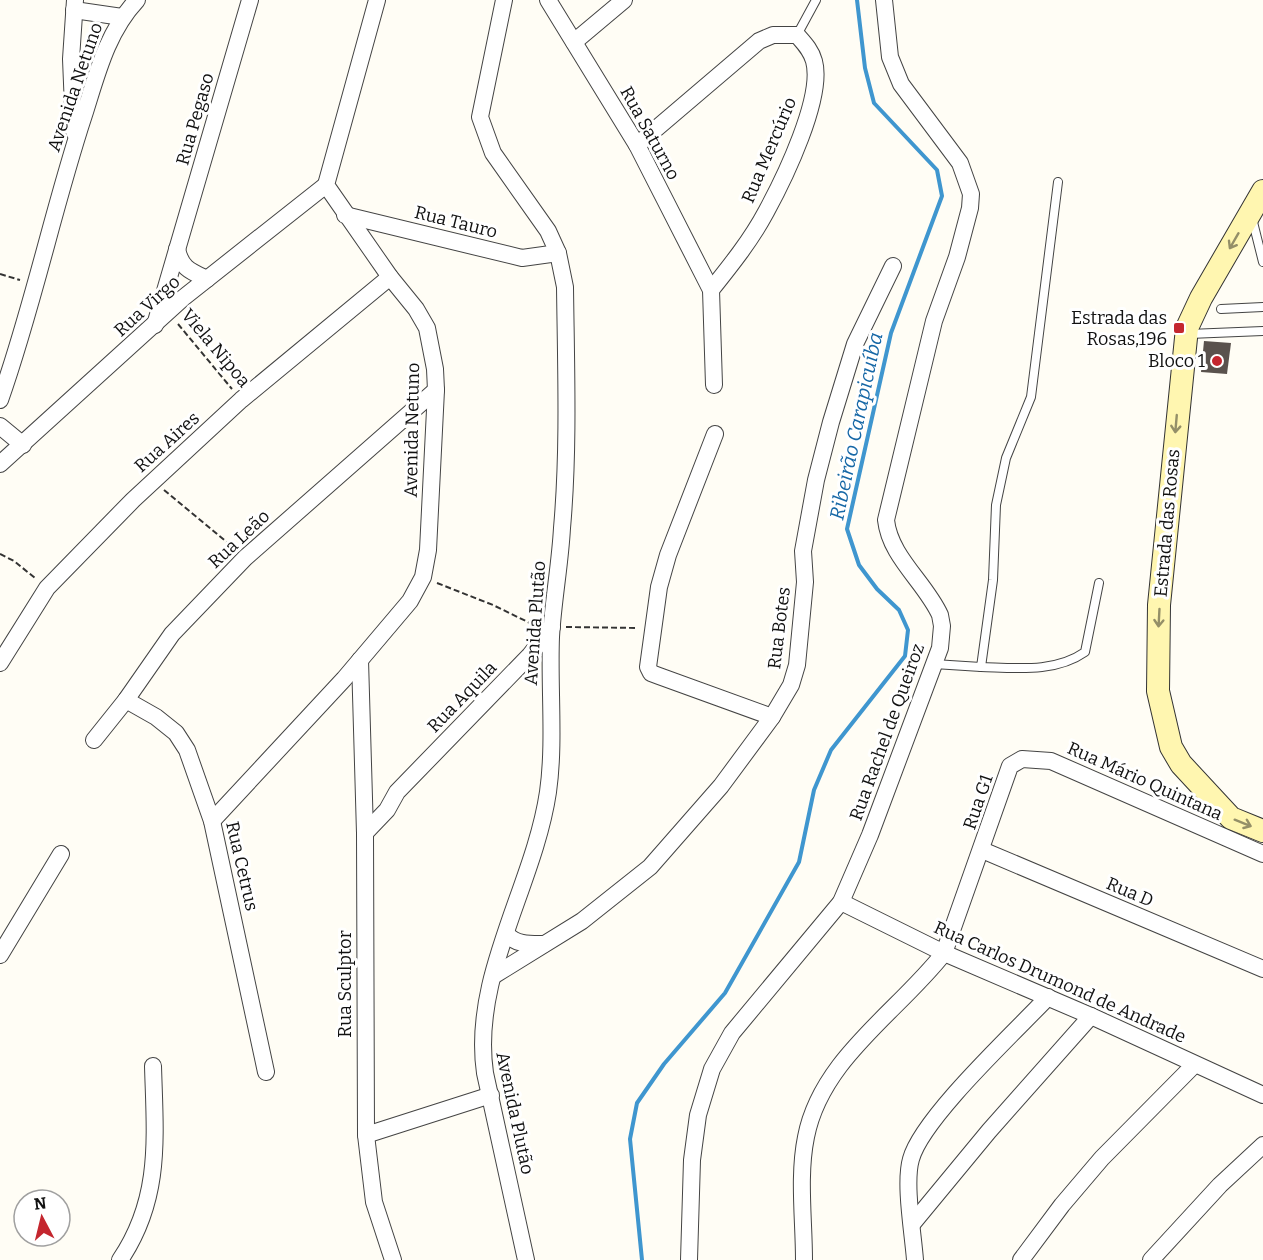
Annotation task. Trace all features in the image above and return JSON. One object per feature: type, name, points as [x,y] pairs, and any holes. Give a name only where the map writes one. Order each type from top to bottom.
[{"type":"main road","name":"Estrada das Rosas","points":[[1263,190],[1201,298],[1185,335],[1159,605],[1158,692],[1171,747],[1181,764],[1231,818],[1263,831]]},
{"type":"street","name":"Avenida Netuno","points":[[0,400],[74,144],[98,72],[122,16],[137,0]]},
{"type":"street","name":"Rua Pegaso","points":[[154,326],[250,0]]},
{"type":"street","points":[[326,185],[377,0]]},
{"type":"street","name":"Avenida Plutão","points":[[504,0],[480,117],[493,153],[548,231],[558,253],[565,287],[563,527],[552,627],[548,793],[493,976],[482,1023],[481,1049],[526,1260]]},
{"type":"street","name":"Rua Saturno","points":[[548,0],[637,145],[711,290]]},
{"type":"street","points":[[574,42],[624,0]]},
{"type":"street","name":"Rua Rachel de Queiroz","points":[[688,1260],[692,1160],[698,1115],[711,1069],[732,1033],[841,902],[870,835],[940,648],[942,626],[939,615],[894,547],[887,531],[886,520],[934,321],[970,208],[970,194],[960,163],[901,84],[890,57],[884,0]]},
{"type":"street","points":[[74,144],[71,59],[74,5],[122,16]]},
{"type":"street","points":[[637,145],[759,41],[772,35],[796,35]]},
{"type":"street","name":"Rua Mercúrio","points":[[711,290],[766,212],[809,113],[815,88],[814,63],[808,47],[796,35]]},
{"type":"street","name":"Avenida Netuno","points":[[212,821],[344,679],[410,601],[423,577],[428,550],[436,390],[435,369],[427,328],[416,309],[345,215],[326,185]]},
{"type":"street","name":"Rua Virgo","points":[[0,464],[207,279],[326,185]]},
{"type":"street","name":"Rua Tauro","points":[[345,215],[522,258],[558,253]]},
{"type":"street","points":[[177,249],[179,261],[186,269],[207,279]]},
{"type":"street","name":"Rua Botes","points":[[493,976],[582,921],[650,867],[721,786],[772,717],[790,685],[797,665],[805,582],[803,551],[831,422],[855,344],[893,266]]},
{"type":"street","name":"Rua Aires","points":[[0,663],[46,588],[153,481],[241,400],[390,277]]},
{"type":"street","points":[[711,290],[714,385]]},
{"type":"street","name":"Rua Leão","points":[[94,740],[126,700],[172,634],[245,558],[436,390]]},
{"type":"street","points":[[0,426],[23,445]]},
{"type":"street","points":[[715,434],[668,555],[658,587],[648,667],[651,673],[772,717]]},
{"type":"street","name":"Rua Aquila","points":[[365,833],[387,810],[397,792],[524,662],[552,627]]},
{"type":"street","name":"Rua Sculptor","points":[[360,660],[365,833],[366,1135],[374,1202],[393,1260]]},
{"type":"street","points":[[524,662],[550,665]]},
{"type":"street","points":[[344,679],[361,704]]},
{"type":"street","name":"Rua Cetrus","points":[[126,700],[156,717],[176,733],[187,750],[212,821],[266,1072]]},
{"type":"street","name":"Rua Mário Quintana","points":[[1010,766],[1022,759],[1051,760],[1263,854]]},
{"type":"street","name":"Rua G1","points":[[804,1260],[803,1163],[806,1136],[815,1108],[836,1069],[926,976],[944,953],[1010,766]]},
{"type":"street","points":[[364,795],[384,797],[397,792]]},
{"type":"street","name":"Rua D","points":[[982,850],[1263,969]]},
{"type":"street","points":[[0,955],[61,854]]},
{"type":"street","name":"Rua Carlos Drumond de Andrade","points":[[841,902],[944,953],[1091,1016],[1263,1095]]},
{"type":"street","points":[[507,934],[510,939],[519,942],[544,944]]},
{"type":"street","points":[[915,1260],[909,1176],[911,1158],[919,1140],[936,1116],[1048,997]]},
{"type":"street","points":[[913,1223],[996,1122],[1091,1016]]},
{"type":"street","points":[[1022,1260],[1062,1204],[1102,1158],[1194,1065]]},
{"type":"street","points":[[120,1260],[135,1238],[153,1181],[155,1156],[153,1066]]},
{"type":"street","points":[[366,1135],[491,1095]]},
{"type":"street","points":[[1151,1260],[1220,1185],[1263,1145]]},
{"type":"lane","points":[[796,35],[816,0]]},
{"type":"lane","points":[[981,668],[993,580],[996,504],[1006,458],[1031,397],[1058,182]]},
{"type":"lane","points":[[1251,212],[1263,262]]},
{"type":"lane","points":[[1221,309],[1263,307]]},
{"type":"lane","points":[[1185,335],[1263,331]]},
{"type":"lane","points":[[933,664],[981,668],[1033,668],[1071,662],[1085,652],[1099,583]]},
{"type":"path","points":[[0,274],[35,284]]},
{"type":"path","name":"Viela Nipoa","points":[[169,312],[241,400]]},
{"type":"path","points":[[153,481],[245,558]]},
{"type":"path","points":[[0,554],[14,561],[46,588]]},
{"type":"path","points":[[423,577],[493,605],[537,626],[652,628]]},
{"type":"building","name":"Bloco 1","points":[[1204,341],[1231,343],[1227,374],[1201,372]]},
{"type":"waterway","name":"Ribeirão Carapicuíba","points":[[642,1260],[630,1139],[637,1103],[664,1064],[725,993],[799,862],[814,790],[831,750],[905,656],[908,630],[899,610],[877,589],[859,565],[847,529],[891,333],[942,196],[937,170],[874,103],[865,68],[857,0]]},
{"type":"place","name":"Estrada das Rosas,196","points":[[1179,328]]},
{"type":"place","name":"Bloco 1","points":[[1217,361]]}]
